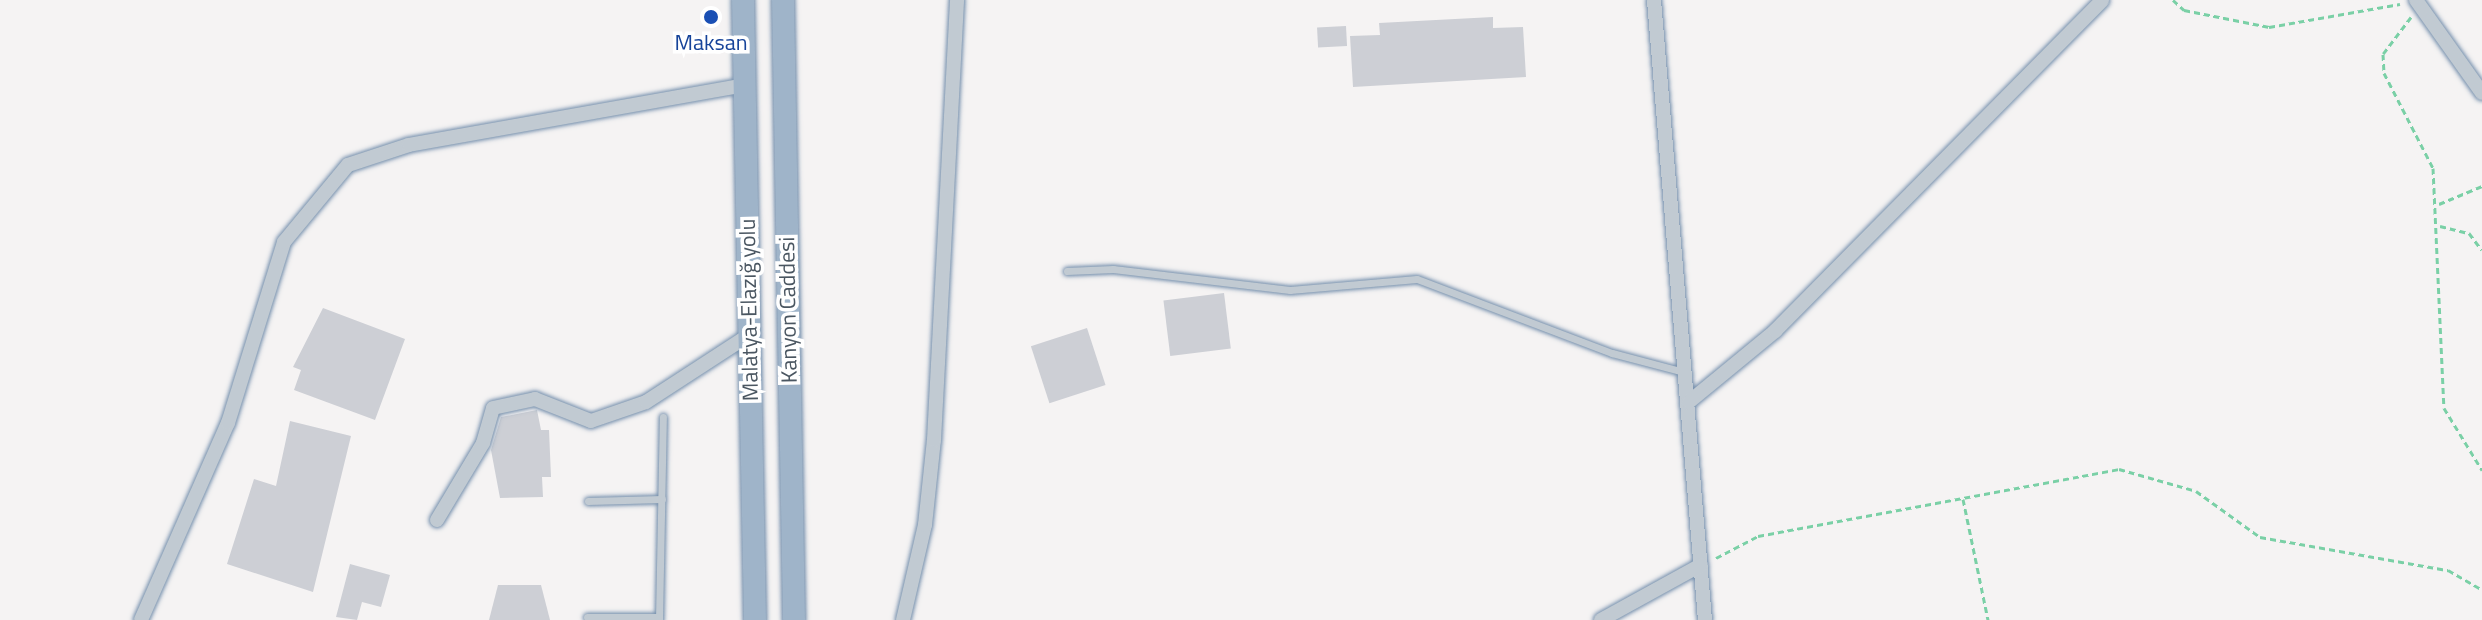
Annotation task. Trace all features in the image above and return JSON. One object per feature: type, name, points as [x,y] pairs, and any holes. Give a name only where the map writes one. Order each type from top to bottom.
[{"type":"highway","name":"Malatya-Elazığ yolu","points":[[743,0],[755,620]]},
{"type":"highway","name":"Kanyon Caddesi","points":[[783,0],[794,620]]},
{"type":"street","points":[[903,620],[925,525],[934,440],[957,0]]},
{"type":"street","points":[[1654,0],[1705,620]]},
{"type":"street","points":[[1689,402],[1775,331],[2102,0]]},
{"type":"street","points":[[2419,1],[2482,93]]},
{"type":"street","points":[[141,620],[228,423],[284,242],[348,165],[424,142],[745,85]]},
{"type":"street","points":[[437,520],[483,443],[493,408],[535,399],[591,421],[646,402],[749,335]]},
{"type":"street","points":[[1601,620],[1701,565]]},
{"type":"lane","points":[[1067,271],[1113,269],[1290,290],[1417,279],[1612,353],[1686,372]]},
{"type":"lane","points":[[587,617],[659,618],[663,417]]},
{"type":"lane","points":[[588,501],[662,499]]},
{"type":"path","points":[[2173,0],[2184,10],[2269,27],[2352,17],[2419,1]]},
{"type":"path","points":[[2419,1],[2383,54],[2384,73],[2433,168],[2439,204],[2444,408],[2482,470]]},
{"type":"path","points":[[2439,204],[2482,186]]},
{"type":"path","points":[[2440,226],[2469,233],[2482,250]]},
{"type":"path","points":[[1701,565],[1758,536],[2119,469],[2196,491],[2260,537],[2448,570],[2482,590]]},
{"type":"path","points":[[1963,498],[1988,620]]},
{"type":"building","points":[[1493,17],[1493,28],[1523,27],[1526,77],[1353,87],[1350,36],[1380,35],[1379,23]]},
{"type":"building","points":[[1346,26],[1347,46],[1318,47],[1317,28]]},
{"type":"building","points":[[1224,293],[1231,349],[1170,356],[1163,300]]},
{"type":"building","points":[[323,308],[405,339],[375,420],[294,390],[301,370],[293,367]]},
{"type":"building","points":[[1087,328],[1106,385],[1049,403],[1031,346]]},
{"type":"building","points":[[537,410],[541,430],[549,430],[551,477],[542,477],[543,497],[500,498],[491,450],[501,417]]},
{"type":"building","points":[[290,421],[351,436],[313,592],[227,564],[254,479],[276,486]]},
{"type":"building","points":[[350,564],[390,575],[381,607],[362,602],[357,620],[336,617]]},
{"type":"building","points":[[498,585],[541,585],[550,620],[489,620]]},
{"type":"place","name":"Maksan","points":[[711,17]]}]
